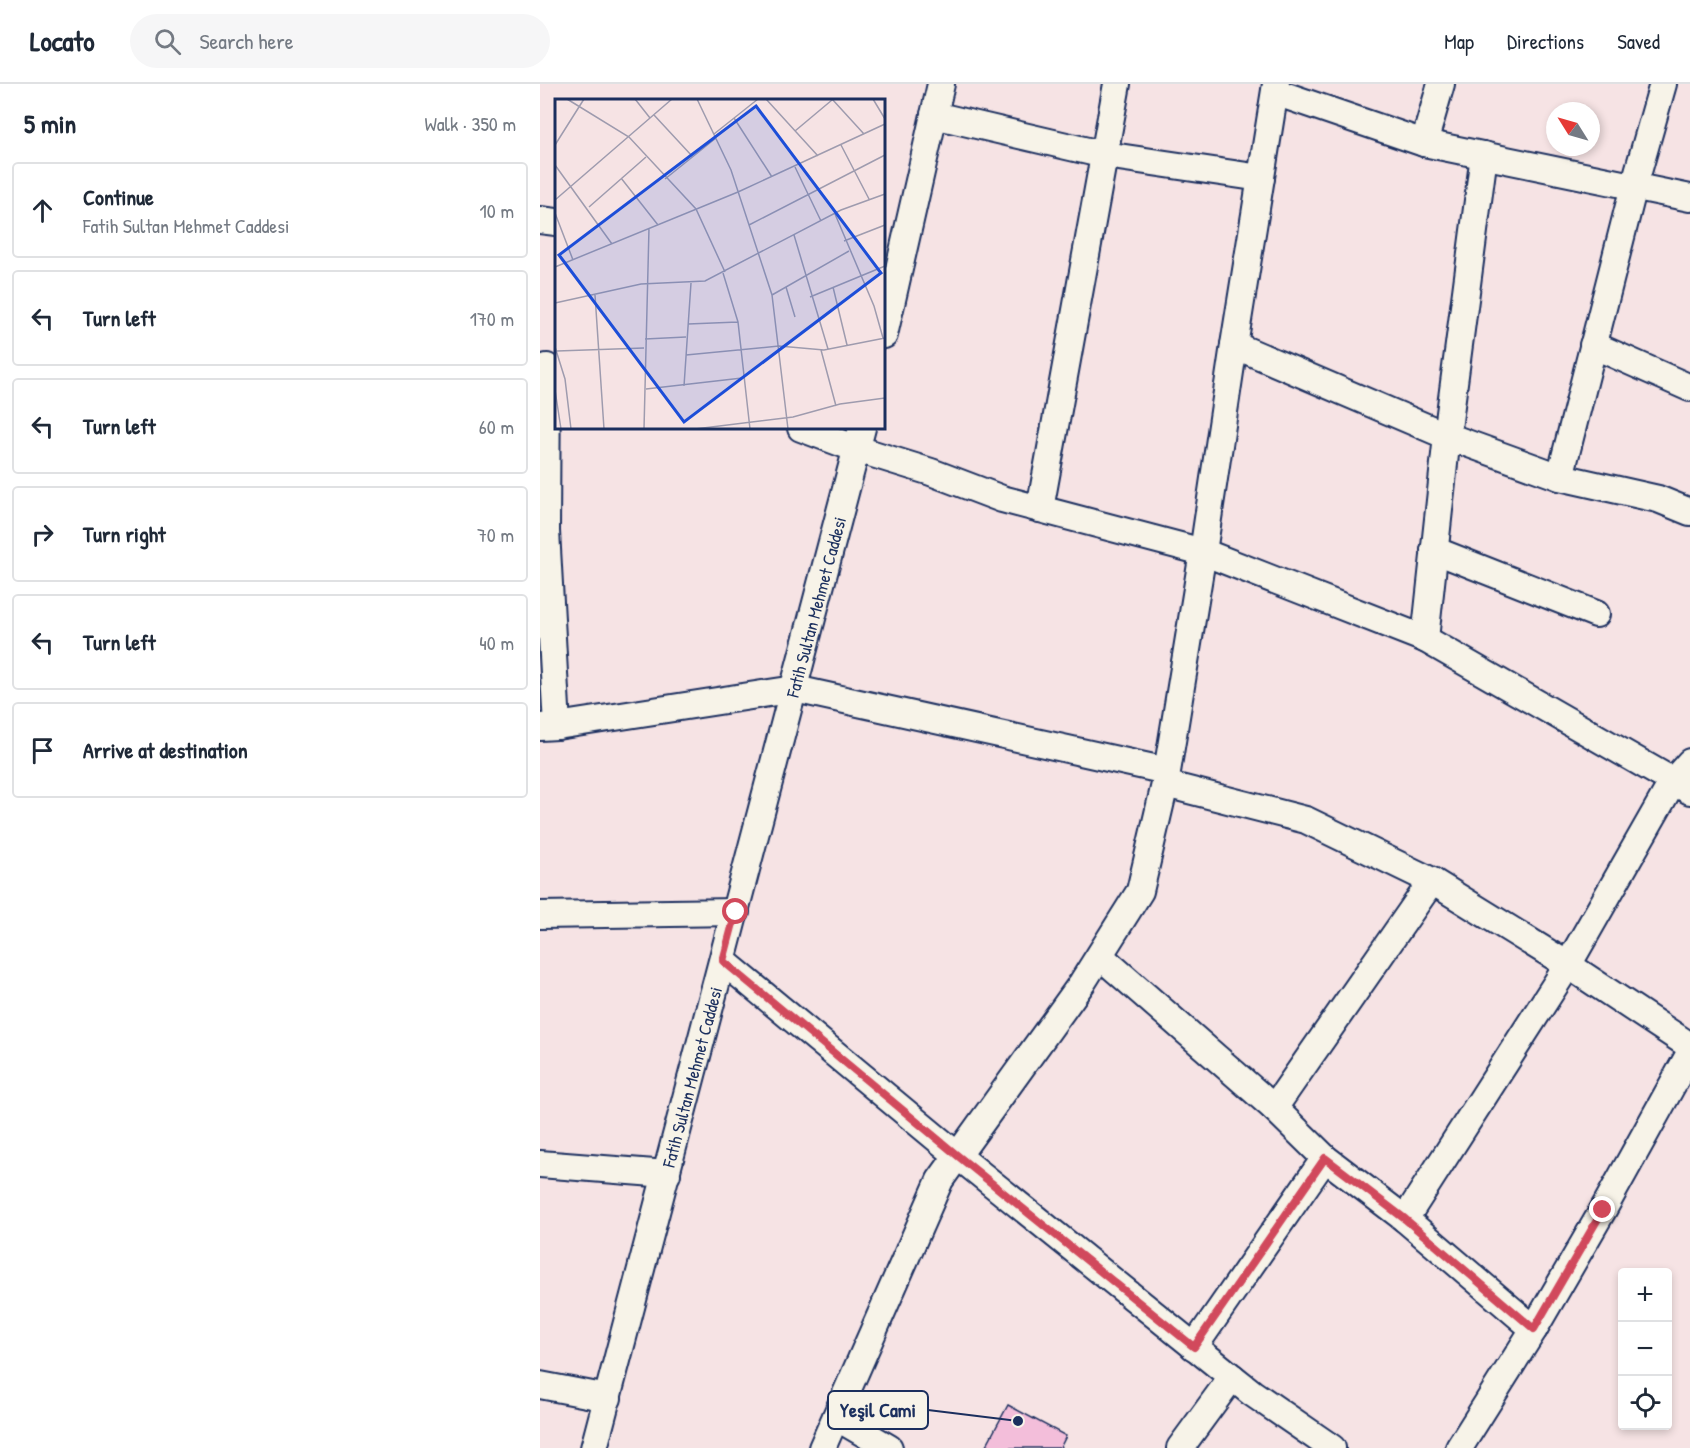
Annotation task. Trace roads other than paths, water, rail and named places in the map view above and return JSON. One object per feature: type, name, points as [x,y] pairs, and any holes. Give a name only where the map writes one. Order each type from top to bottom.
[{"type":"street","points":[[885,327],[894,248],[934,115],[941,84]]},
{"type":"street","points":[[1040,509],[1117,84]]},
{"type":"street","points":[[1425,143],[1441,84]]},
{"type":"street","points":[[1560,477],[1634,186],[1663,84]]},
{"type":"street","points":[[822,1448],[940,1180],[1082,984],[1140,891],[1166,777],[1275,88],[1425,143],[1690,198]]},
{"type":"street","points":[[934,115],[1105,155],[1261,178]]},
{"type":"street","points":[[1425,639],[1447,436],[1484,155]]},
{"type":"street","points":[[540,220],[555,222]]},
{"type":"street","points":[[1234,345],[1447,436],[1560,477],[1658,499],[1690,512]]},
{"type":"street","points":[[1593,345],[1690,388]]},
{"type":"street","points":[[548,367],[543,532],[548,726],[795,689],[1166,777],[1306,820],[1432,881],[1568,965],[1690,1046]]},
{"type":"street","points":[[807,429],[860,438],[931,472],[1002,499],[1203,552],[1425,639],[1682,786]]},
{"type":"street","name":"Fatih Sultan Mehmet Caddesi","points":[[594,1448],[860,438]]},
{"type":"street","points":[[1434,550],[1596,614]]},
{"type":"street","points":[[1405,1219],[1682,786],[1690,762]]},
{"type":"street","points":[[1274,1107],[1432,881]]},
{"type":"street","points":[[540,915],[736,912]]},
{"type":"street","points":[[1100,956],[1274,1107],[1325,1158],[1405,1219],[1534,1329]]},
{"type":"street","points":[[723,961],[958,1156],[1194,1347],[1252,1393],[1332,1448]]},
{"type":"street","points":[[1459,1448],[1534,1329],[1690,1053]]},
{"type":"street","points":[[1194,1347],[1325,1158]]},
{"type":"street","points":[[540,1164],[667,1174]]},
{"type":"street","points":[[1180,1448],[1232,1377]]},
{"type":"street","points":[[540,1386],[608,1398]]},
{"type":"street","points":[[836,1417],[889,1448]]},
{"type":"place","name":"Yeşil Cami","points":[[1018,1421]]}]
